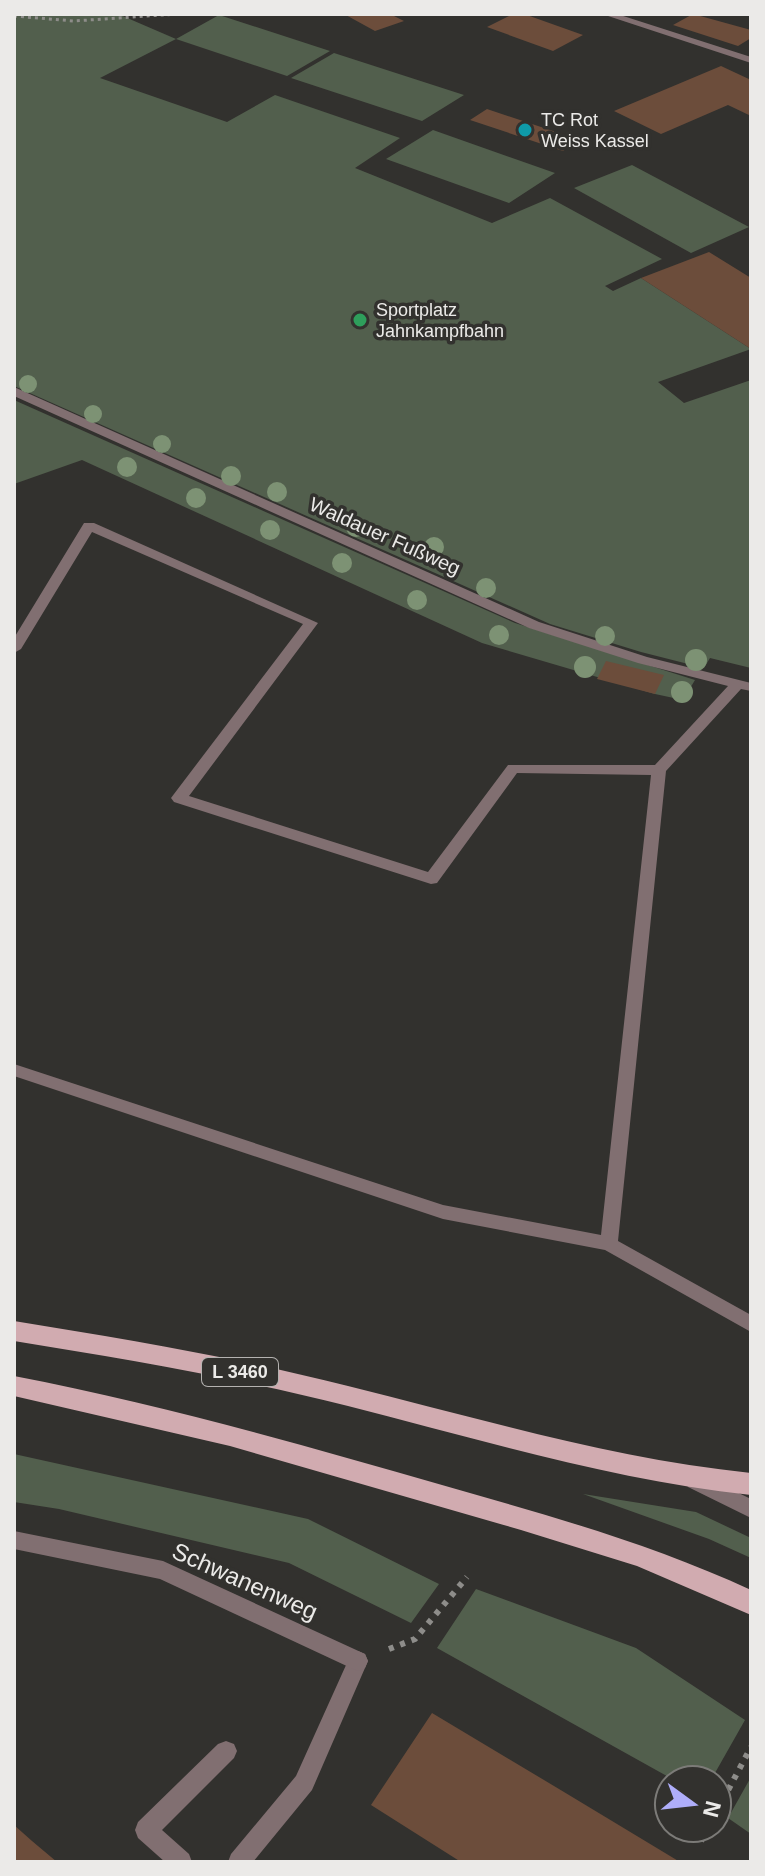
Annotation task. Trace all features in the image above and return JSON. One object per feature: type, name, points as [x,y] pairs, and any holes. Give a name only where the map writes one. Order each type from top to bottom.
[{"type":"main road","name":"L 3460","points":[[14,1331],[161,1354],[346,1395],[546,1450],[692,1480],[751,1484]]},
{"type":"main road","points":[[14,1386],[137,1412],[356,1470],[576,1535],[702,1578],[751,1603]]},
{"type":"street","points":[[607,14],[751,60]]},
{"type":"street","name":"Waldauer Fußweg","points":[[14,391],[534,625],[643,660],[744,686]]},
{"type":"street","points":[[14,649],[89,526],[311,623],[179,798],[431,879],[513,768],[659,770]]},
{"type":"street","points":[[609,1244],[659,770],[744,686]]},
{"type":"street","points":[[14,1070],[443,1212],[609,1244],[751,1324]]},
{"type":"street","points":[[692,1480],[751,1509]]},
{"type":"street","name":"Schwanenweg","points":[[14,1540],[163,1570],[358,1661]]},
{"type":"street","points":[[239,1862],[304,1783],[358,1661]]},
{"type":"street","points":[[181,1862],[146,1830],[226,1751]]},
{"type":"path","points":[[14,16],[74,21],[142,19],[177,14]]},
{"type":"path","points":[[358,1661],[415,1639],[467,1577]]},
{"type":"path","points":[[733,1781],[751,1747]]},
{"type":"green space","name":"Sportplatz Jahnkampfbahn","points":[[14,14],[118,14],[176,39],[100,78],[227,122],[275,95],[400,138],[355,168],[492,223],[550,198],[662,259],[605,286],[613,291],[641,278],[751,349],[658,382],[684,403],[751,380],[751,668],[710,658],[704,668],[550,624],[14,386]]},
{"type":"green space","points":[[219,15],[330,51],[287,76],[176,39]]},
{"type":"green space","points":[[334,53],[464,95],[422,121],[291,78]]},
{"type":"green space","points":[[433,130],[555,173],[509,203],[386,159]]},
{"type":"green space","points":[[632,165],[749,227],[691,253],[574,188]]},
{"type":"green space","points":[[14,400],[515,623],[695,680],[683,700],[482,643],[82,460],[14,484]]},
{"type":"green space","points":[[14,1454],[308,1519],[439,1584],[411,1623],[289,1563],[59,1509],[14,1502]]},
{"type":"green space","points":[[583,1494],[696,1512],[751,1538],[751,1558],[709,1539]]},
{"type":"green space","points":[[476,1589],[636,1648],[745,1720],[720,1764],[653,1764],[653,1768],[437,1648]]},
{"type":"green space","points":[[751,1777],[751,1834],[733,1821],[733,1809]]},
{"type":"building","points":[[344,14],[390,14],[404,21],[375,31]]},
{"type":"building","points":[[513,14],[524,14],[583,35],[553,51],[487,27]]},
{"type":"building","points":[[693,14],[751,30],[751,38],[738,46],[673,25]]},
{"type":"building","points":[[721,66],[751,80],[751,116],[728,105],[661,134],[614,111]]},
{"type":"building","name":"TC Rot Weiss Kassel","points":[[487,109],[580,140],[563,151],[470,120]]},
{"type":"building","points":[[709,252],[751,278],[751,349],[641,278]]},
{"type":"building","points":[[606,661],[664,675],[655,694],[597,679]]},
{"type":"building","points":[[432,1713],[680,1862],[461,1862],[371,1805]]},
{"type":"building","points":[[14,1825],[32,1841],[57,1862],[14,1862]]},
{"type":"place","name":"TC Rot Weiss Kassel","points":[[525,130]]},
{"type":"place","name":"Sportplatz Jahnkampfbahn","points":[[360,320]]}]
